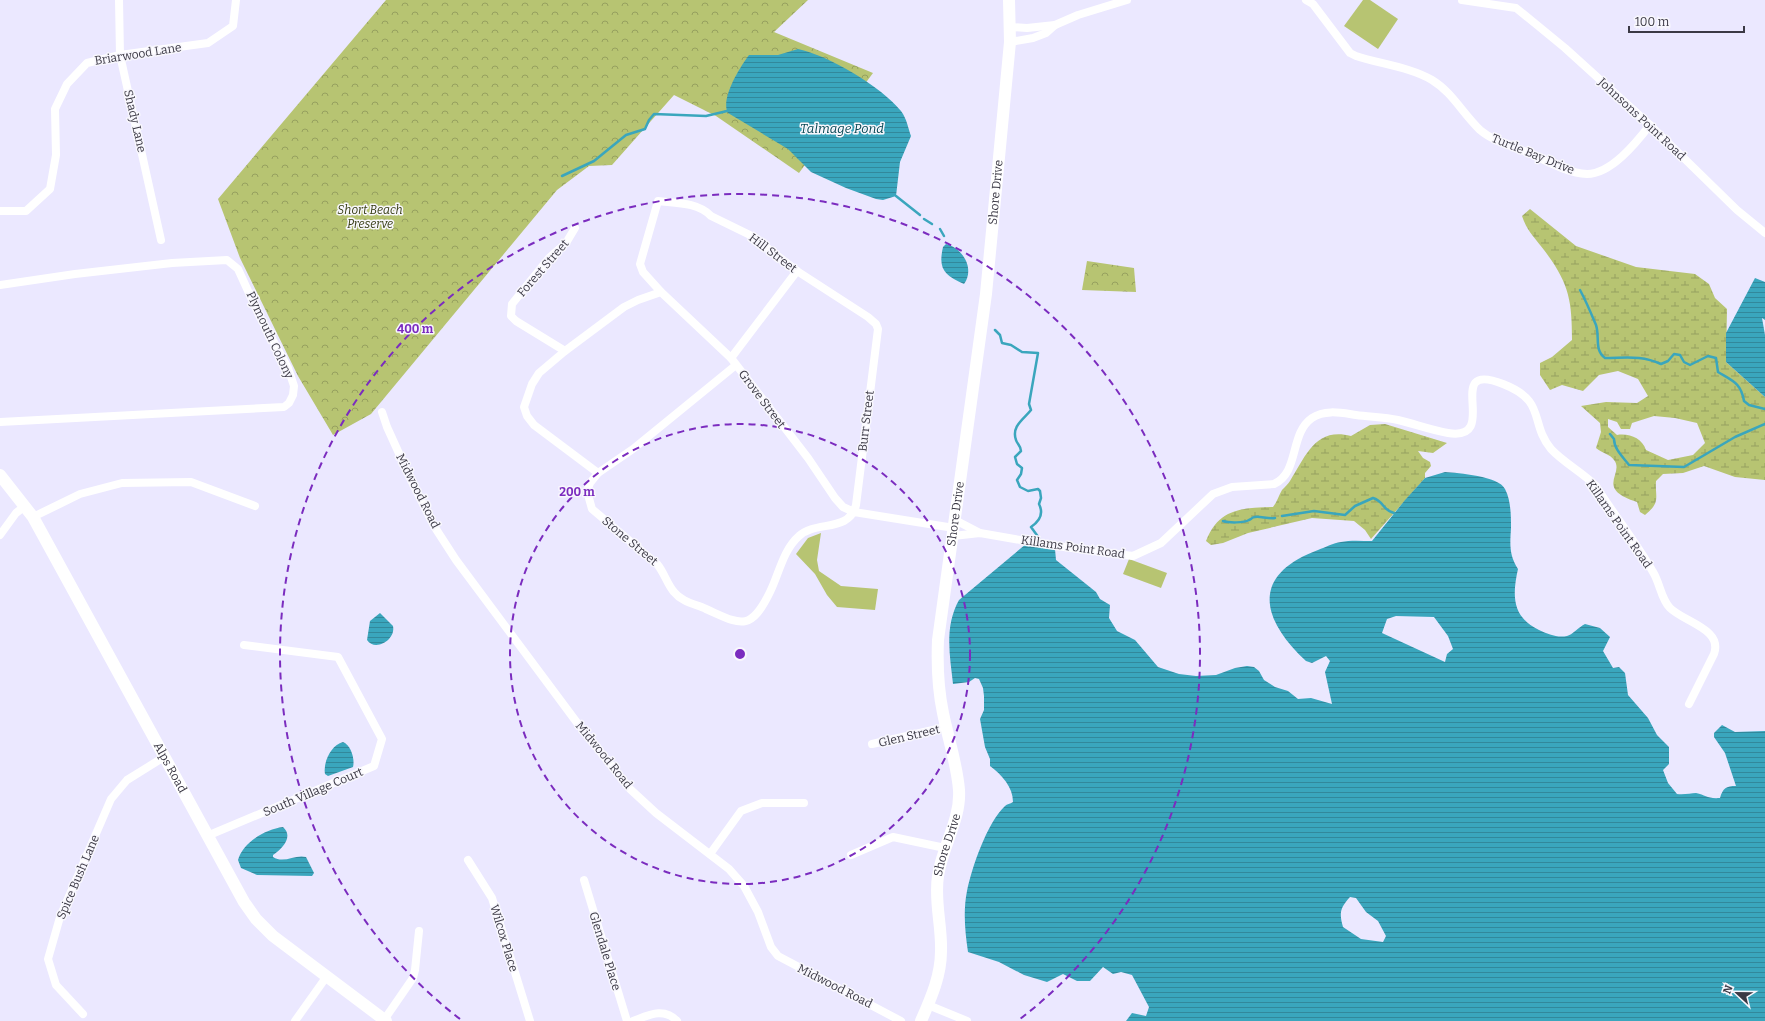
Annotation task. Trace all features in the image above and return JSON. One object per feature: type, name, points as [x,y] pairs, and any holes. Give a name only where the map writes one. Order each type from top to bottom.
[{"type":"main road","name":"Shore Drive","points":[[921,1021],[935,989],[941,960],[937,888],[939,871],[959,796],[958,781],[940,691],[938,652],[986,296],[1010,42],[1009,0]]},
{"type":"main road","name":"Alps Road","points":[[0,475],[33,517],[207,836],[244,902],[256,919],[273,936],[385,1020]]},
{"type":"street","name":"Shady Lane","points":[[120,0],[120,55],[161,240]]},
{"type":"street","name":"Briarwood Lane","points":[[0,211],[26,211],[50,189],[56,155],[55,109],[67,84],[87,63],[120,55],[208,43],[233,26],[236,0]]},
{"type":"street","points":[[1010,27],[1027,28],[1055,25],[1102,7],[1127,0]]},
{"type":"street","name":"Turtle Bay Drive","points":[[1306,0],[1313,4],[1350,53],[1430,79],[1448,93],[1469,117],[1489,136],[1566,169],[1587,174],[1597,173],[1625,154],[1650,125]]},
{"type":"street","name":"Johnsons Point Road","points":[[1462,0],[1516,8],[1565,48],[1650,125],[1736,210],[1765,233]]},
{"type":"street","points":[[1010,42],[1033,38],[1046,33],[1055,25]]},
{"type":"street","name":"Grove Street","points":[[658,201],[640,264],[643,272],[661,292],[734,362],[808,458],[835,498],[843,506],[854,512],[954,528]]},
{"type":"street","name":"Hill Street","points":[[658,201],[684,204],[706,210],[711,216],[752,236],[797,271],[868,317],[876,324],[878,329]]},
{"type":"street","name":"Forest Street","points":[[565,351],[516,321],[511,316],[511,311],[512,304],[525,286],[549,258],[566,243],[575,228]]},
{"type":"street","name":"Plymouth Colony","points":[[0,285],[75,274],[172,263],[227,260],[238,269],[259,315],[288,368],[294,386],[291,399],[284,407],[0,422]]},
{"type":"street","name":"Stone Street","points":[[797,271],[734,362],[633,450],[598,473],[590,483],[587,491],[592,509],[657,564],[664,572],[673,592],[684,600],[726,620],[739,623],[750,620],[759,610],[770,593],[791,546],[799,536],[809,529],[845,521],[854,512]]},
{"type":"street","points":[[598,473],[534,425],[527,416],[524,407],[532,384],[540,373],[565,351],[624,307],[638,300],[661,292]]},
{"type":"street","name":"Burr Street","points":[[854,512],[878,329]]},
{"type":"street","name":"Killams Point Road","points":[[954,528],[1050,545],[1132,556],[1161,543],[1213,494],[1232,487],[1274,484],[1280,481],[1286,475],[1290,467],[1298,438],[1304,426],[1312,418],[1320,414],[1336,412],[1381,417],[1430,429],[1460,434],[1468,431],[1473,424],[1474,415],[1471,394],[1474,385],[1479,380],[1491,380],[1516,390],[1530,400],[1547,442],[1558,455],[1586,476],[1596,486],[1652,570],[1668,606],[1706,631],[1716,642],[1714,654],[1695,695],[1689,704]]},
{"type":"street","name":"Midwood Road","points":[[382,412],[401,458],[434,526],[456,560],[582,728],[630,789],[656,813],[729,869],[744,886],[758,912],[770,947],[778,956],[901,1021]]},
{"type":"street","points":[[33,517],[80,494],[122,483],[191,482],[255,506]]},
{"type":"street","points":[[0,535],[16,513],[25,506]]},
{"type":"street","name":"Killams Point Road","points":[[954,528],[980,533]]},
{"type":"street","name":"South Village Court","points":[[207,836],[374,766],[382,739],[338,657],[244,645]]},
{"type":"street","name":"Glen Street","points":[[872,744],[946,727]]},
{"type":"street","name":"Spice Bush Lane","points":[[84,1014],[56,985],[48,959],[60,917],[111,799],[127,780],[164,756]]},
{"type":"street","points":[[710,854],[741,811],[762,803],[804,803]]},
{"type":"street","points":[[851,855],[893,837],[945,848]]},
{"type":"street","name":"Wilcox Place","points":[[468,860],[492,898],[530,1021]]},
{"type":"street","name":"Glendale Place","points":[[584,880],[627,1021]]},
{"type":"street","points":[[385,1020],[413,978],[419,931]]},
{"type":"street","points":[[295,1021],[327,976]]},
{"type":"street","points":[[928,1005],[967,1021]]},
{"type":"street","points":[[633,1021],[661,1012],[670,1015],[677,1021]]},
{"type":"green space","name":"Short Beach Preserve","points":[[386,0],[808,0],[774,32],[873,73],[799,173],[716,116],[674,95],[612,165],[589,166],[557,190],[371,414],[333,435],[298,376],[240,258],[218,199]]},
{"type":"green space","points":[[1363,0],[1370,0],[1398,19],[1378,49],[1344,26]]},
{"type":"green space","points":[[1530,209],[1576,246],[1636,267],[1695,274],[1709,284],[1715,298],[1727,309],[1726,362],[1765,397],[1765,480],[1735,477],[1704,466],[1683,473],[1663,474],[1656,481],[1655,503],[1650,511],[1645,515],[1640,512],[1637,502],[1624,497],[1617,492],[1614,486],[1616,465],[1614,460],[1596,448],[1601,432],[1600,423],[1581,406],[1606,402],[1637,403],[1648,396],[1638,379],[1618,371],[1599,375],[1583,391],[1562,385],[1550,390],[1540,375],[1540,363],[1552,357],[1572,340],[1570,303],[1564,282],[1559,272],[1529,230],[1522,216]],"holes":[[[1654,416],[1675,418],[1697,423],[1705,443],[1693,455],[1668,460],[1646,450],[1638,439],[1626,435],[1617,435],[1608,427],[1608,419],[1617,422],[1621,429],[1630,429],[1632,423]]]},
{"type":"green space","points":[[1087,261],[1134,268],[1136,292],[1082,290]]},
{"type":"green space","points":[[1385,424],[1447,443],[1433,453],[1418,451],[1423,458],[1430,462],[1431,466],[1425,473],[1425,478],[1371,539],[1365,530],[1354,521],[1312,518],[1248,533],[1223,543],[1211,545],[1206,541],[1211,530],[1225,516],[1242,509],[1273,507],[1282,490],[1290,481],[1307,453],[1320,440],[1339,434],[1351,436],[1370,425]]},
{"type":"green space","points":[[821,533],[817,560],[819,571],[841,586],[878,589],[875,610],[837,607],[827,595],[815,574],[796,554],[808,538]]},
{"type":"green space","points":[[1129,559],[1167,573],[1161,588],[1123,574]]},
{"type":"water","name":"Talmage Pond","points":[[798,49],[824,58],[854,73],[881,92],[903,114],[911,136],[900,162],[896,196],[883,200],[876,199],[846,188],[811,172],[788,149],[728,113],[726,107],[732,83],[749,55],[778,55]]},
{"type":"water","points":[[946,244],[958,250],[966,260],[968,272],[964,284],[947,274],[942,266],[941,261],[943,247]]},
{"type":"water","points":[[1755,278],[1765,282],[1765,320],[1762,318],[1765,335],[1765,397],[1726,362],[1726,333]]},
{"type":"water","points":[[1445,472],[1468,474],[1495,481],[1505,489],[1510,508],[1511,549],[1513,559],[1518,569],[1515,597],[1519,612],[1523,619],[1530,625],[1553,635],[1569,635],[1585,624],[1600,628],[1610,637],[1603,651],[1613,668],[1619,667],[1625,673],[1628,695],[1648,718],[1657,735],[1669,747],[1669,764],[1663,770],[1668,783],[1677,794],[1696,793],[1709,797],[1720,798],[1725,788],[1736,786],[1725,753],[1714,737],[1714,733],[1722,725],[1735,732],[1765,731],[1765,1021],[1126,1021],[1132,1013],[1146,1016],[1149,1007],[1132,975],[1121,972],[1113,974],[1103,967],[1090,981],[1077,981],[1063,974],[1047,982],[1024,975],[999,962],[968,952],[965,929],[965,906],[967,891],[973,870],[981,846],[992,823],[1005,806],[1013,802],[1013,797],[1009,786],[999,773],[990,766],[990,759],[985,747],[980,719],[984,710],[984,696],[983,688],[979,679],[975,678],[969,682],[953,684],[949,642],[951,621],[959,600],[1026,544],[1055,549],[1056,560],[1096,592],[1100,599],[1110,605],[1109,618],[1117,631],[1135,640],[1158,667],[1179,674],[1196,676],[1216,675],[1235,668],[1247,666],[1254,667],[1259,671],[1264,680],[1275,687],[1288,691],[1298,699],[1311,698],[1332,704],[1325,672],[1330,661],[1326,656],[1312,663],[1306,661],[1279,629],[1272,614],[1270,599],[1273,585],[1281,572],[1296,560],[1318,550],[1335,543],[1345,541],[1372,541],[1425,478]],"holes":[[[1396,616],[1434,617],[1448,636],[1453,649],[1447,654],[1445,662],[1382,633],[1387,619]],[[1350,897],[1356,898],[1366,912],[1378,921],[1386,936],[1383,942],[1361,939],[1343,927],[1341,911],[1344,904]]]},
{"type":"water","points":[[380,613],[393,626],[393,631],[388,640],[380,645],[375,645],[367,640],[370,621]]},
{"type":"water","points":[[343,742],[348,746],[352,753],[353,767],[328,776],[325,774],[325,764],[327,759],[332,750]]},
{"type":"water","points":[[283,827],[287,835],[286,842],[280,850],[273,855],[273,857],[281,860],[302,856],[306,857],[314,873],[312,876],[257,875],[241,868],[238,860],[241,853],[250,842],[270,830]]},
{"type":"waterway","points":[[562,176],[594,161],[626,135],[645,129],[649,120],[654,114],[706,116],[727,111]]},
{"type":"waterway","points":[[896,196],[920,215]]},
{"type":"waterway","points":[[924,219],[932,224]]},
{"type":"waterway","points":[[940,229],[944,236]]},
{"type":"waterway","points":[[1580,290],[1596,325],[1598,347],[1605,358],[1640,358],[1661,364],[1668,361],[1674,354],[1680,355],[1684,362],[1690,365],[1708,356],[1716,358],[1718,372],[1736,383],[1741,390],[1744,401],[1749,405],[1765,409]]},
{"type":"waterway","points":[[995,330],[1000,335],[1002,343],[1011,345],[1022,352],[1038,353],[1029,404],[1031,410],[1019,423],[1015,431],[1016,440],[1021,451],[1015,457],[1017,464],[1022,468],[1021,474],[1017,480],[1020,487],[1028,491],[1038,489],[1040,491],[1041,498],[1039,504],[1041,514],[1039,520],[1031,527],[1039,538]]},
{"type":"waterway","points":[[1610,434],[1614,439],[1617,450],[1629,465],[1684,467],[1735,437],[1765,424]]},
{"type":"waterway","points":[[1282,516],[1314,511],[1345,515],[1355,506],[1373,498],[1377,499],[1387,510],[1394,513]]},
{"type":"waterway","points":[[1223,521],[1240,522],[1257,517],[1275,518]]}]
